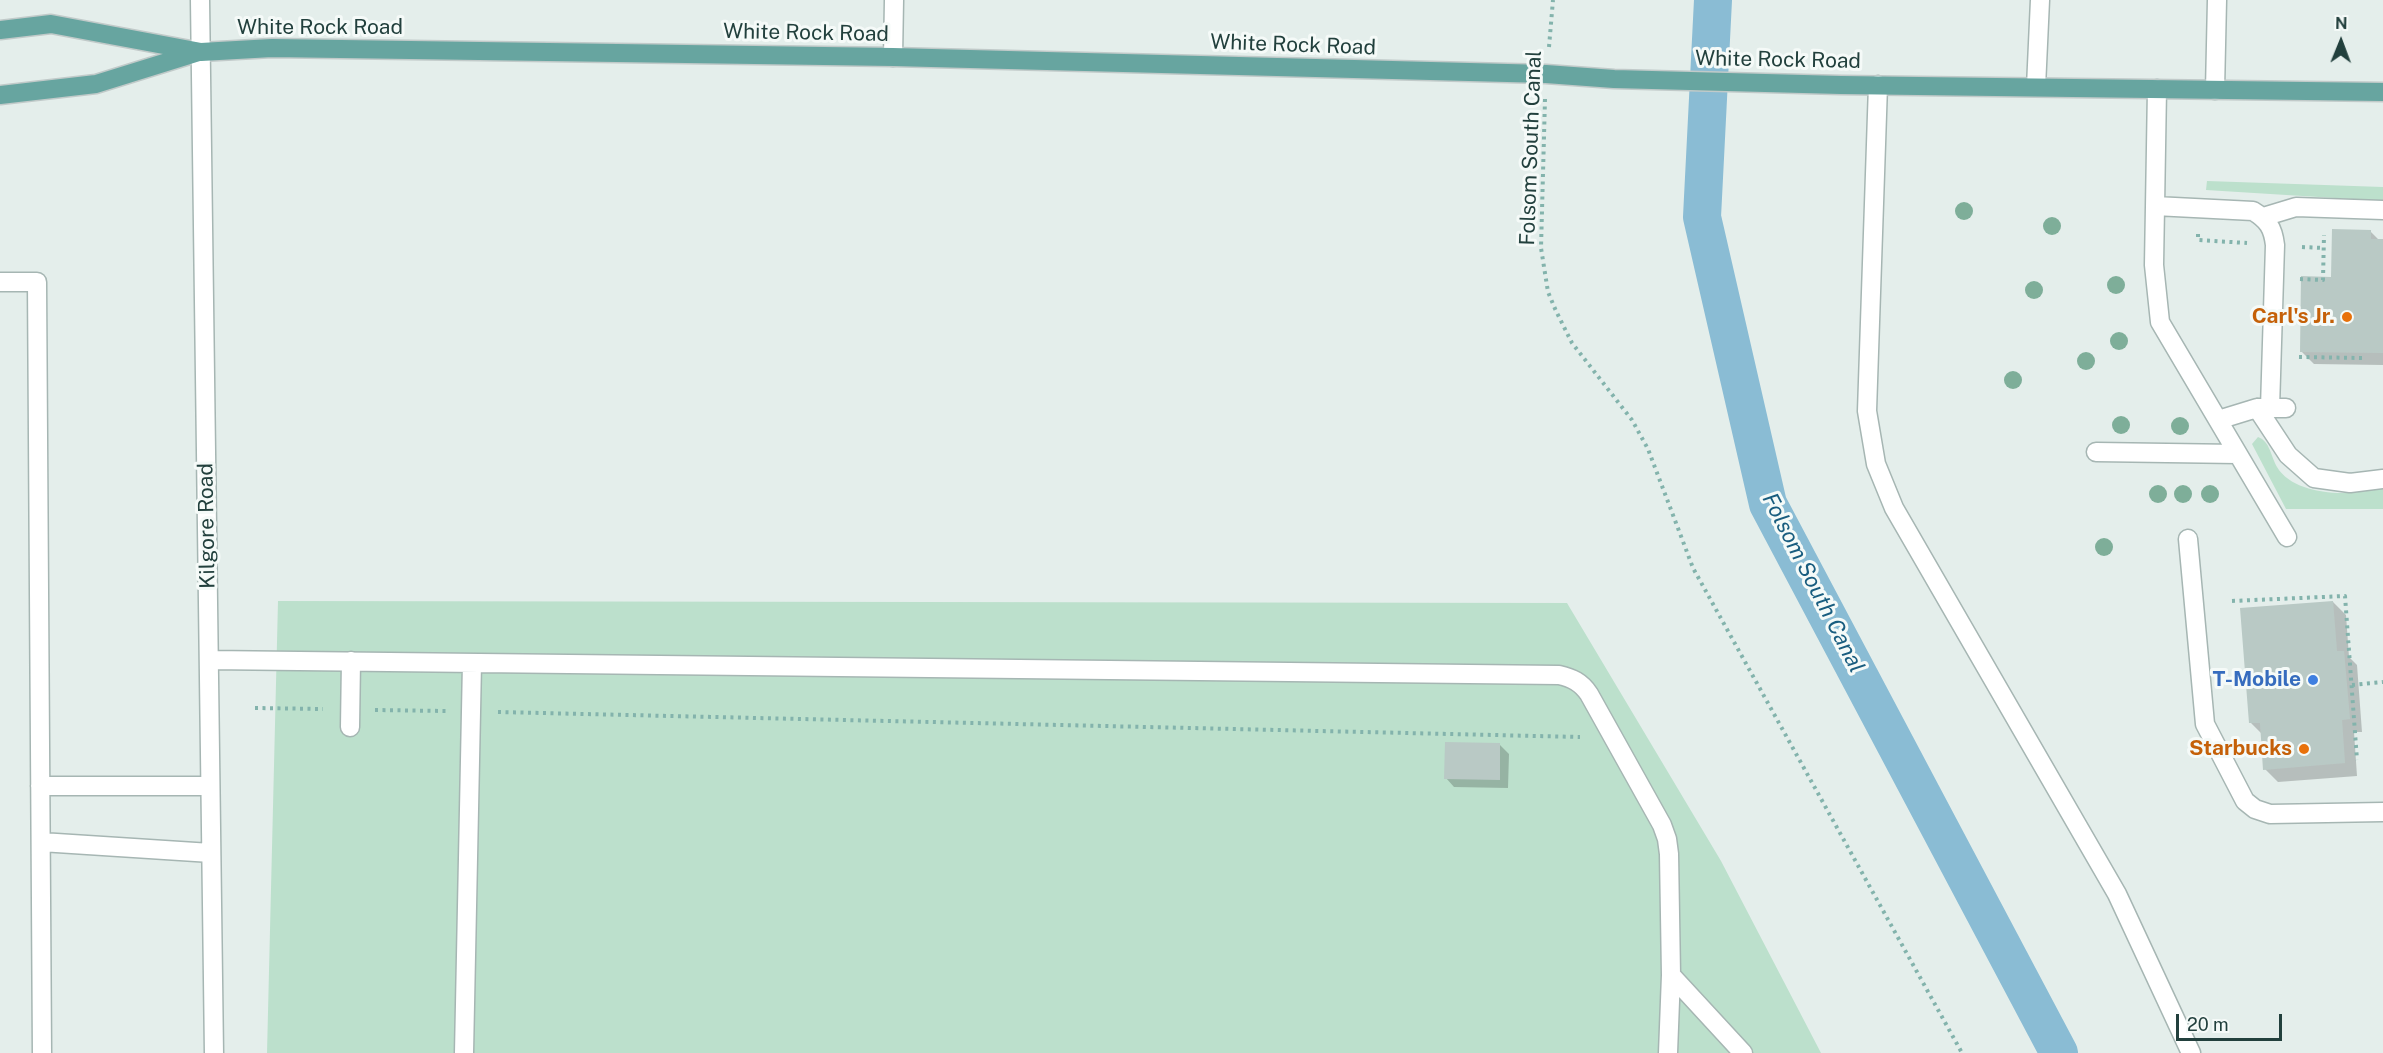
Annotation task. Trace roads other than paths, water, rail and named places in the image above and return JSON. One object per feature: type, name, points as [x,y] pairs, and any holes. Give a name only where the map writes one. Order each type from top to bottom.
[{"type":"main road","name":"White Rock Road","points":[[0,30],[51,24],[201,52]]},
{"type":"main road","name":"White Rock Road","points":[[0,95],[96,84],[201,52],[272,48],[893,57],[1546,74],[1614,79],[1841,85],[2383,92]]},
{"type":"street","name":"Kilgore Road","points":[[200,0],[214,1053]]},
{"type":"street","points":[[893,57],[894,0]]},
{"type":"street","points":[[2036,87],[2040,0]]},
{"type":"street","points":[[2215,90],[2217,0]]},
{"type":"street","points":[[1878,85],[1867,411],[1876,464],[1894,508],[2117,894],[2191,1053]]},
{"type":"street","points":[[2157,89],[2154,265],[2160,322],[2287,537]]},
{"type":"street","points":[[2155,206],[2253,211],[2263,217],[2273,230],[2275,245],[2271,408],[2288,456],[2313,478],[2350,483],[2383,479]]},
{"type":"street","points":[[2263,217],[2296,207],[2383,210]]},
{"type":"street","points":[[0,282],[37,282],[42,1053]]},
{"type":"street","points":[[2218,420],[2271,408]]},
{"type":"street","points":[[2096,452],[2238,454]]},
{"type":"street","points":[[2188,539],[2205,724],[2245,801],[2270,814],[2383,812]]},
{"type":"street","points":[[209,660],[1559,675],[1570,677],[1582,684],[1589,694],[1662,825],[1667,839],[1670,854],[1671,975],[1668,1053]]},
{"type":"street","points":[[350,719],[351,661]]},
{"type":"street","points":[[464,1053],[472,663]]},
{"type":"street","points":[[40,786],[210,786]]},
{"type":"street","points":[[41,842],[212,853]]},
{"type":"street","points":[[1671,975],[1743,1053]]},
{"type":"waterway","name":"Folsom South Canal","points":[[1713,0],[1702,217],[1768,504],[2059,1053]]},
{"type":"place","name":"Carl's Jr.","points":[[2347,317]]},
{"type":"place","name":"T-Mobile","points":[[2313,680]]},
{"type":"place","name":"Starbucks","points":[[2304,749]]}]
